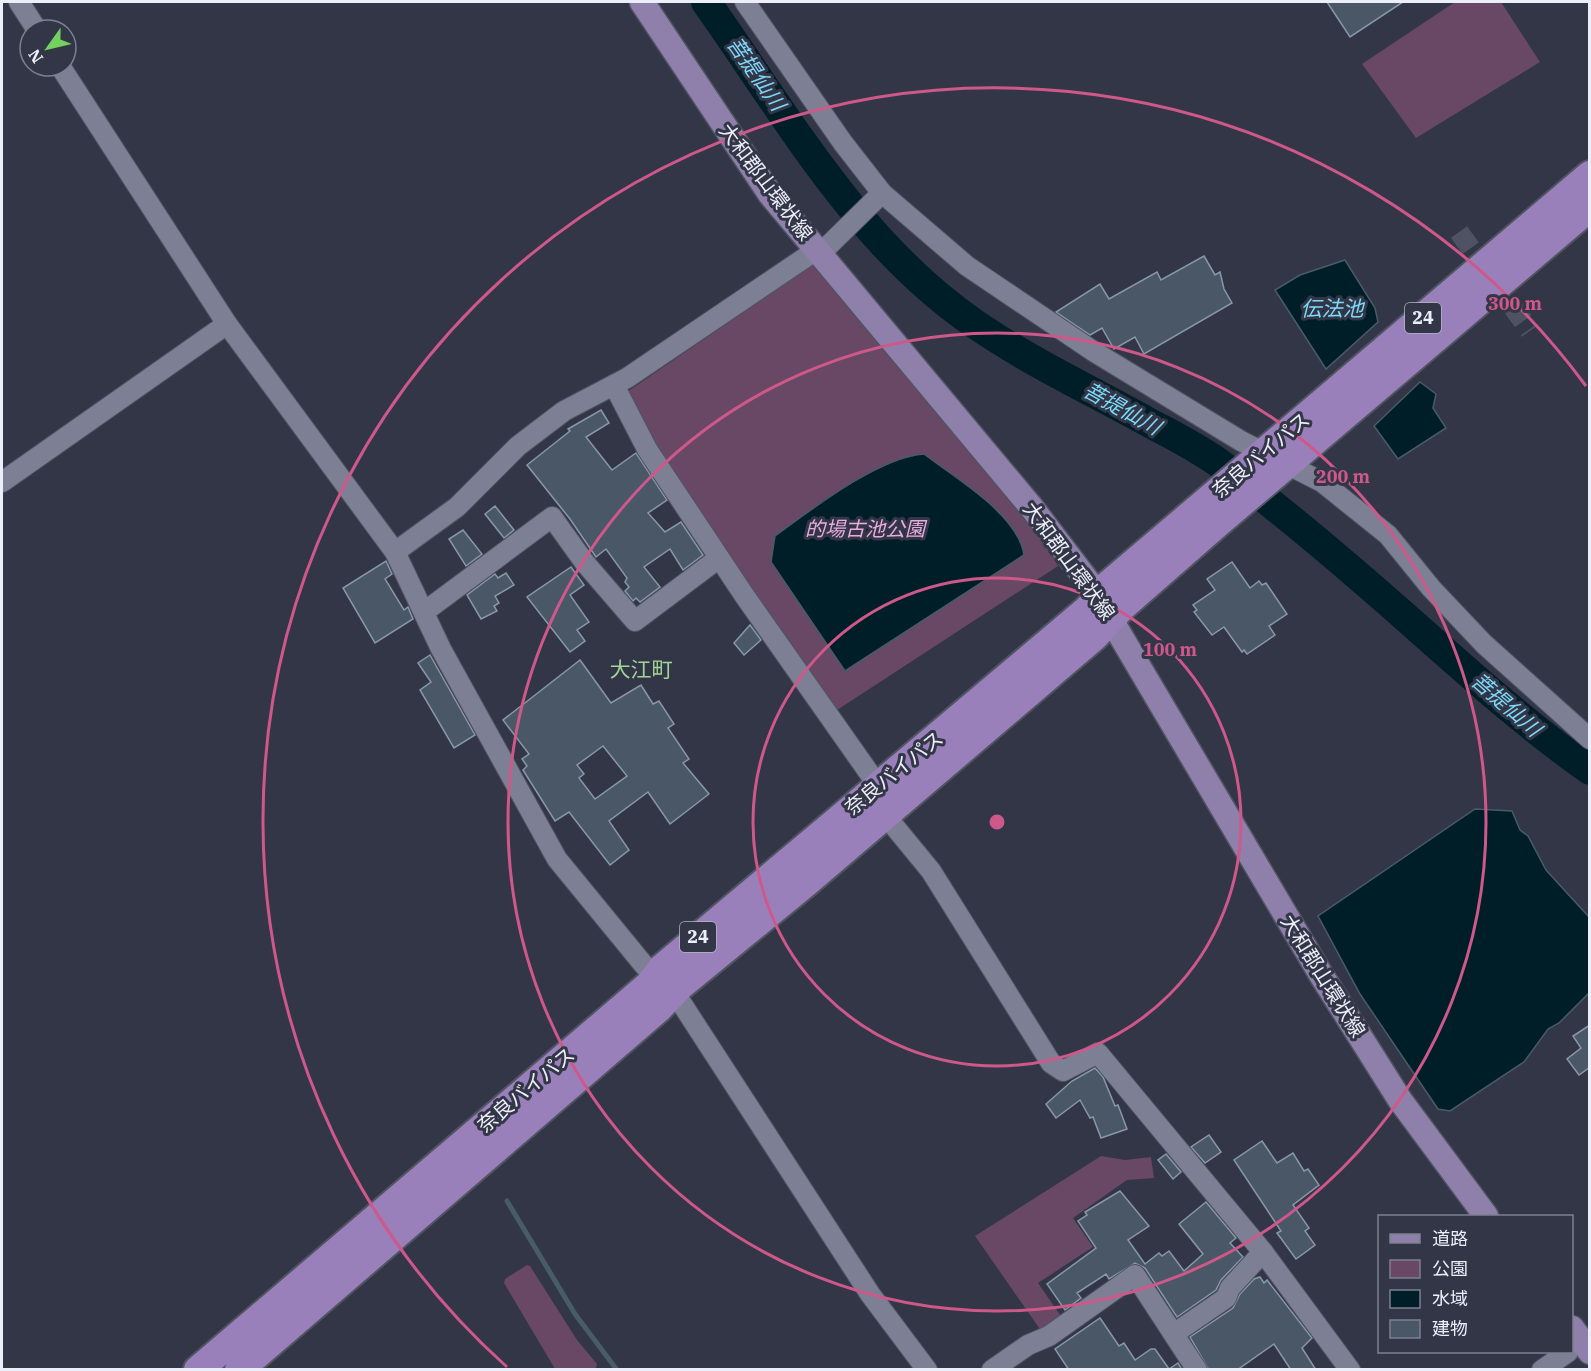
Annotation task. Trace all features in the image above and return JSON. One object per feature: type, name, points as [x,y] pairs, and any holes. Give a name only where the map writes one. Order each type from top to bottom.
[{"type":"highway","name":"奈良バイパス","points":[[1272,463],[1590,175]]},
{"type":"highway","name":"奈良バイパス","points":[[198,1370],[649,985],[665,985],[687,980],[1095,636],[1105,608],[1108,585],[1209,515],[1590,207]]},
{"type":"highway","name":"奈良バイパス","points":[[665,985],[662,968],[819,833],[1105,608]]},
{"type":"highway","name":"奈良バイパス","points":[[239,1370],[665,985]]},
{"type":"main road","name":"大和郡山環状線","points":[[642,2],[770,194],[824,248],[1032,508],[1105,608],[1320,973],[1400,1100],[1485,1215]]},
{"type":"street","points":[[19,2],[29,18]]},
{"type":"street","points":[[746,2],[879,197],[967,266],[1044,319],[1272,463],[1322,483],[1389,535],[1431,588],[1484,644],[1590,739]]},
{"type":"street","points":[[68,78],[227,324],[395,552],[441,649],[557,859],[665,985],[726,1067],[870,1294],[927,1370]]},
{"type":"street","points":[[395,552],[457,507],[519,446],[555,418],[614,385],[824,248],[879,197]]},
{"type":"street","points":[[2,482],[227,324]]},
{"type":"street","points":[[614,385],[646,449],[879,787]]},
{"type":"street","points":[[424,612],[552,517],[585,563],[635,621],[719,558]]},
{"type":"street","points":[[885,815],[931,871],[1051,1063],[1063,1071],[1098,1053],[1263,1252],[1349,1369]]},
{"type":"street","points":[[1175,1333],[1226,1298],[1230,1288],[1263,1252]]},
{"type":"street","points":[[992,1370],[1028,1345],[1049,1336],[1135,1275],[1197,1370]]},
{"type":"street","points":[[1542,1370],[1564,1353]]},
{"type":"green space","points":[[1455,2],[1501,2],[1540,62],[1416,138],[1362,64]]},
{"type":"green space","name":"的場古池公園","points":[[812,265],[1027,513],[1058,566],[834,712],[650,444],[627,392]]},
{"type":"green space","points":[[1101,1156],[1125,1160],[1151,1157],[1154,1178],[1127,1180],[1073,1218],[1093,1247],[1038,1283],[1065,1322],[1044,1335],[975,1236]]},
{"type":"green space","points":[[527,1265],[530,1266],[577,1340],[597,1364],[596,1368],[555,1369],[504,1283],[505,1279]]},
{"type":"water","name":"伝法池","points":[[1345,260],[1375,308],[1378,322],[1326,369],[1275,290],[1300,275]]},
{"type":"water","points":[[1420,382],[1436,394],[1433,408],[1446,428],[1398,459],[1374,426]]},
{"type":"water","points":[[924,454],[998,511],[1019,540],[1024,555],[845,671],[771,562],[775,536],[867,474],[906,457]]},
{"type":"water","points":[[1475,809],[1512,811],[1520,830],[1528,836],[1546,870],[1589,917],[1589,993],[1559,1023],[1548,1029],[1524,1062],[1450,1111],[1438,1109],[1360,994],[1318,916]]},
{"type":"building","points":[[1327,2],[1403,2],[1350,37]]},
{"type":"building","points":[[1204,256],[1215,275],[1220,272],[1224,289],[1232,303],[1144,354],[1135,337],[1114,349],[1102,328],[1090,335],[1056,312],[1100,284],[1109,299],[1157,272],[1161,280]]},
{"type":"building","points":[[601,410],[609,423],[586,437],[612,470],[636,453],[667,500],[648,513],[665,532],[681,522],[703,555],[683,570],[670,549],[644,567],[660,587],[640,602],[636,598],[633,601],[625,591],[629,587],[625,582],[627,578],[606,549],[596,557],[570,519],[527,465],[570,431],[568,429]]},
{"type":"building","points":[[495,506],[514,530],[504,538],[485,514]]},
{"type":"building","points":[[463,530],[482,554],[466,566],[449,539]]},
{"type":"building","points":[[386,561],[392,574],[385,579],[404,610],[408,607],[413,619],[375,643],[343,588]]},
{"type":"building","points":[[1232,562],[1250,588],[1259,581],[1262,585],[1266,583],[1287,614],[1269,626],[1275,635],[1247,654],[1244,650],[1242,652],[1224,627],[1212,635],[1194,612],[1197,610],[1193,605],[1215,590],[1207,579]]},
{"type":"building","points":[[571,567],[584,585],[570,595],[589,622],[577,630],[585,641],[570,652],[527,597]]},
{"type":"building","points":[[506,573],[514,585],[495,596],[499,603],[494,606],[497,611],[481,619],[467,595],[495,574],[498,578]]},
{"type":"building","points":[[750,625],[761,640],[744,655],[734,643]]},
{"type":"building","points":[[430,655],[475,735],[454,748],[420,690],[431,682],[418,663]]},
{"type":"building","points":[[580,660],[611,703],[641,685],[653,704],[659,701],[674,724],[668,728],[689,759],[683,763],[709,794],[670,824],[648,792],[609,821],[629,850],[610,865],[569,812],[555,821],[523,770],[527,766],[522,759],[529,754],[503,720]],"holes":[[[603,746],[627,776],[595,799],[579,778],[584,774],[577,765]]]},
{"type":"building","points":[[1590,1025],[1590,1067],[1579,1075],[1567,1059],[1581,1048],[1573,1036]]},
{"type":"building","points":[[1095,1068],[1103,1077],[1115,1106],[1118,1105],[1127,1129],[1101,1138],[1093,1117],[1090,1118],[1080,1100],[1056,1118],[1046,1104],[1072,1081]]},
{"type":"building","points":[[1209,1135],[1221,1152],[1205,1163],[1191,1147]]},
{"type":"building","points":[[1262,1141],[1277,1163],[1293,1153],[1304,1171],[1308,1169],[1319,1185],[1293,1205],[1309,1228],[1305,1231],[1315,1245],[1296,1259],[1277,1233],[1281,1231],[1234,1160]]},
{"type":"building","points":[[1166,1154],[1181,1172],[1173,1179],[1158,1160]]},
{"type":"building","points":[[1120,1191],[1149,1226],[1128,1240],[1145,1264],[1159,1253],[1162,1256],[1169,1251],[1184,1271],[1203,1254],[1179,1224],[1206,1202],[1236,1238],[1230,1243],[1243,1257],[1221,1280],[1216,1290],[1177,1317],[1145,1268],[1135,1263],[1109,1279],[1106,1274],[1077,1293],[1081,1298],[1065,1310],[1047,1284],[1096,1248],[1078,1221],[1087,1215],[1085,1212]]},
{"type":"building","points":[[1260,1277],[1264,1283],[1267,1280],[1312,1338],[1302,1348],[1316,1370],[1291,1370],[1274,1344],[1237,1370],[1209,1370],[1190,1337],[1233,1308],[1240,1294],[1254,1279]]},
{"type":"building","points":[[1100,1318],[1119,1346],[1124,1343],[1135,1360],[1151,1349],[1155,1349],[1169,1369],[1178,1363],[1182,1370],[1069,1370],[1055,1349]]},
{"type":"waterway","name":"菩提仙川","points":[[706,2],[796,133],[859,217],[933,292],[975,324],[1016,350],[1185,442],[1223,466],[1319,542],[1521,717],[1590,770]]},
{"type":"waterway","points":[[507,1201],[575,1314],[617,1370]]},
{"type":"tunnel","points":[[1459,232],[1530,331]]},
{"type":"district","name":"大江町","points":[[641,670]]}]
